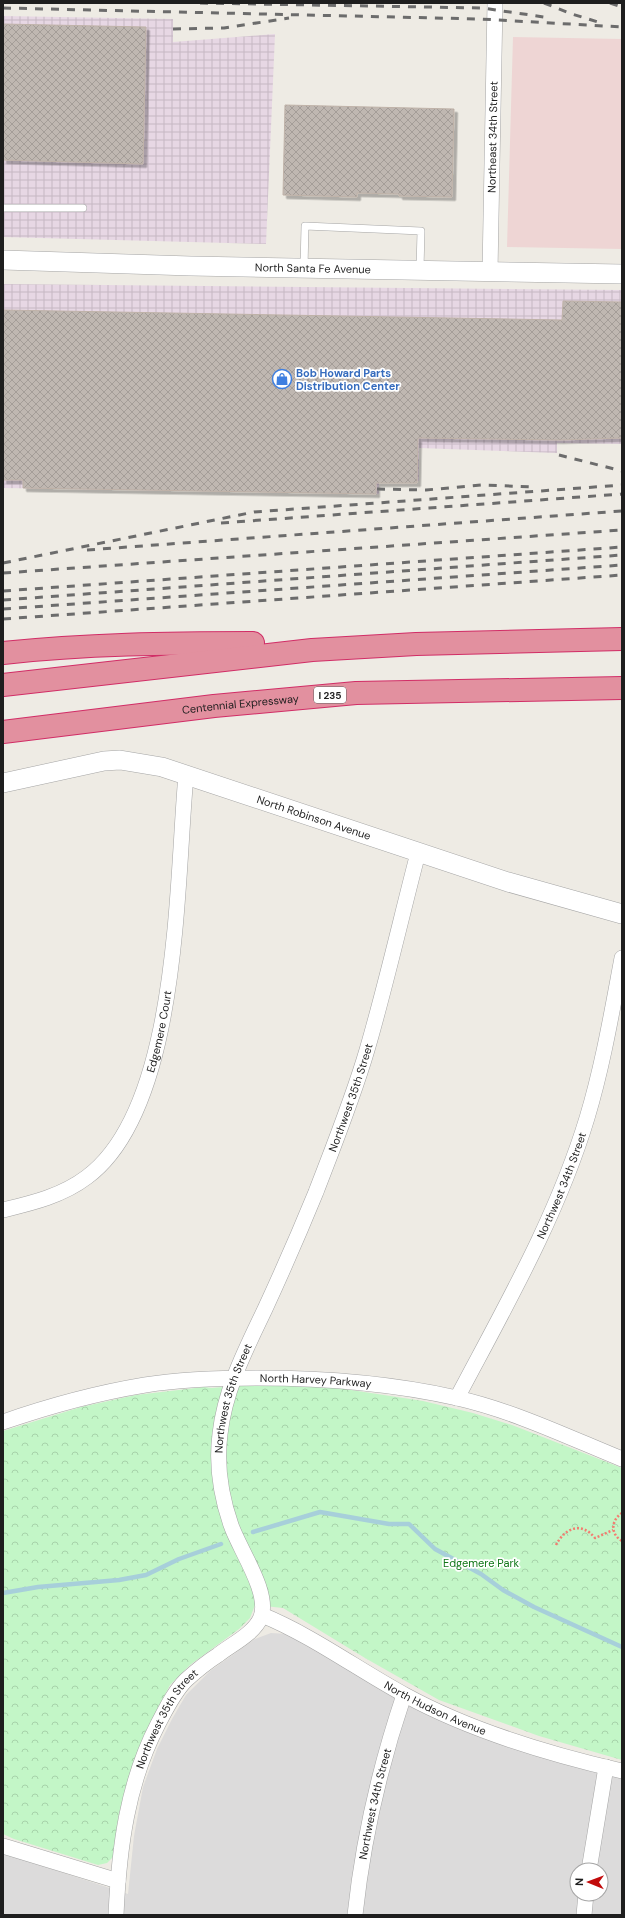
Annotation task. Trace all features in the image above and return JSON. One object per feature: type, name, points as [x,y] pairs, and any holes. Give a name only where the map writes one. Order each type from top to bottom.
[{"type":"highway","points":[[3,653],[48,648],[143,643],[416,644],[622,639]]},
{"type":"highway","points":[[3,685],[228,658],[312,650],[416,644]]},
{"type":"highway","name":"Centennial Expressway","points":[[3,732],[214,706],[356,692],[622,688]]},
{"type":"street","name":"Northeast 34th Street","points":[[490,272],[495,3]]},
{"type":"street","name":"North Santa Fe Avenue","points":[[3,260],[622,274]]},
{"type":"street","name":"North Robinson Avenue","points":[[3,783],[104,761],[138,763],[162,767],[418,853],[544,893],[622,914]]},
{"type":"street","name":"Edgemere Court","points":[[3,1210],[40,1201],[87,1178],[102,1164],[118,1144],[142,1095],[160,1034],[168,988],[173,950],[186,776]]},
{"type":"street","name":"Northwest 35th Street","points":[[116,1915],[118,1881],[126,1811],[147,1745],[165,1710],[184,1682],[215,1657],[248,1634],[256,1626],[262,1615],[263,1604],[260,1589],[232,1528],[220,1482],[219,1452],[225,1406],[233,1378],[303,1224],[353,1095],[367,1051],[418,853]]},
{"type":"street","name":"Northwest 34th Street","points":[[457,1398],[534,1252],[568,1170],[587,1119],[600,1073],[622,958]]},
{"type":"street","name":"North Harvey Parkway","points":[[3,1422],[65,1402],[146,1385],[233,1378],[305,1378],[362,1382],[457,1398],[504,1412],[622,1459]]},
{"type":"street","name":"North Hudson Avenue","points":[[262,1615],[288,1626],[404,1695],[430,1708],[488,1731],[606,1768],[622,1771]]},
{"type":"street","name":"Northwest 34th Street","points":[[355,1915],[364,1851],[376,1794],[387,1749],[404,1695]]},
{"type":"street","points":[[590,1862],[606,1768]]},
{"type":"street","points":[[3,1846],[118,1881]]},
{"type":"street","points":[[584,1915],[585,1902]]},
{"type":"lane","points":[[3,208],[83,208]]},
{"type":"lane","points":[[304,268],[305,226],[421,231],[420,270]]},
{"type":"path","points":[[622,1513],[614,1522],[613,1530],[616,1536],[622,1541]]},
{"type":"path","points":[[556,1544],[561,1536],[574,1529],[583,1529],[590,1532],[595,1538],[613,1530]]},
{"type":"shaded area","points":[[3,16],[173,19],[173,42],[275,34],[266,244],[3,237]]},
{"type":"shaded area","points":[[513,37],[622,39],[622,249],[507,247]]},
{"type":"shaded area","name":"Bob Howard Parts Distribution Center","points":[[3,284],[622,290],[622,444],[557,443],[557,453],[419,448],[419,481],[379,480],[379,494],[3,488]]},
{"type":"shaded area","points":[[271,1633],[288,1634],[304,1642],[384,1692],[622,1778],[622,1915],[3,1915],[3,1853],[128,1894],[134,1836],[143,1787],[157,1749],[172,1719],[186,1695],[210,1671],[255,1639]]},
{"type":"green space","name":"Edgemere Park","points":[[255,1384],[325,1386],[423,1401],[473,1413],[512,1425],[622,1468],[622,1760],[539,1736],[439,1700],[365,1658],[283,1608],[255,1605],[250,1618],[239,1629],[190,1665],[170,1685],[144,1735],[134,1761],[119,1814],[113,1857],[107,1863],[98,1865],[14,1839],[3,1834],[3,1431],[81,1407],[136,1395],[204,1387],[212,1388]]},
{"type":"building","points":[[3,24],[146,27],[143,164],[3,160]]},
{"type":"building","points":[[285,105],[454,109],[452,197],[399,196],[399,194],[357,193],[357,197],[283,195]]},
{"type":"building","name":"Bob Howard Parts Distribution Center","points":[[563,301],[622,302],[622,438],[560,440],[418,438],[417,483],[376,483],[376,494],[23,488],[23,480],[3,480],[3,310],[562,320]]},
{"type":"waterway","points":[[253,1532],[320,1512],[389,1524],[409,1524],[435,1549],[481,1574],[503,1590],[534,1607],[622,1647]]},
{"type":"waterway","points":[[3,1593],[38,1587],[119,1580],[146,1575],[179,1559],[221,1544]]},
{"type":"railway","points":[[200,3],[482,8],[544,17]]},
{"type":"railway","points":[[544,3],[598,22]]},
{"type":"railway","points":[[610,3],[622,7]]},
{"type":"railway","points":[[3,8],[480,19],[622,27]]},
{"type":"railway","points":[[173,29],[224,28],[289,18]]},
{"type":"railway","points":[[559,455],[622,471]]},
{"type":"railway","points":[[377,489],[426,490],[482,485],[535,487]]},
{"type":"railway","points":[[3,563],[254,512],[622,485]]},
{"type":"railway","points":[[221,523],[622,494]]},
{"type":"railway","points":[[87,550],[622,511]]},
{"type":"railway","points":[[3,573],[622,530]]},
{"type":"railway","points":[[3,591],[622,547]]},
{"type":"railway","points":[[3,600],[622,555]]},
{"type":"railway","points":[[3,609],[622,565]]},
{"type":"railway","points":[[3,619],[622,575]]},
{"type":"place","name":"Bob Howard Parts Distribution Center","points":[[282,379]]}]
